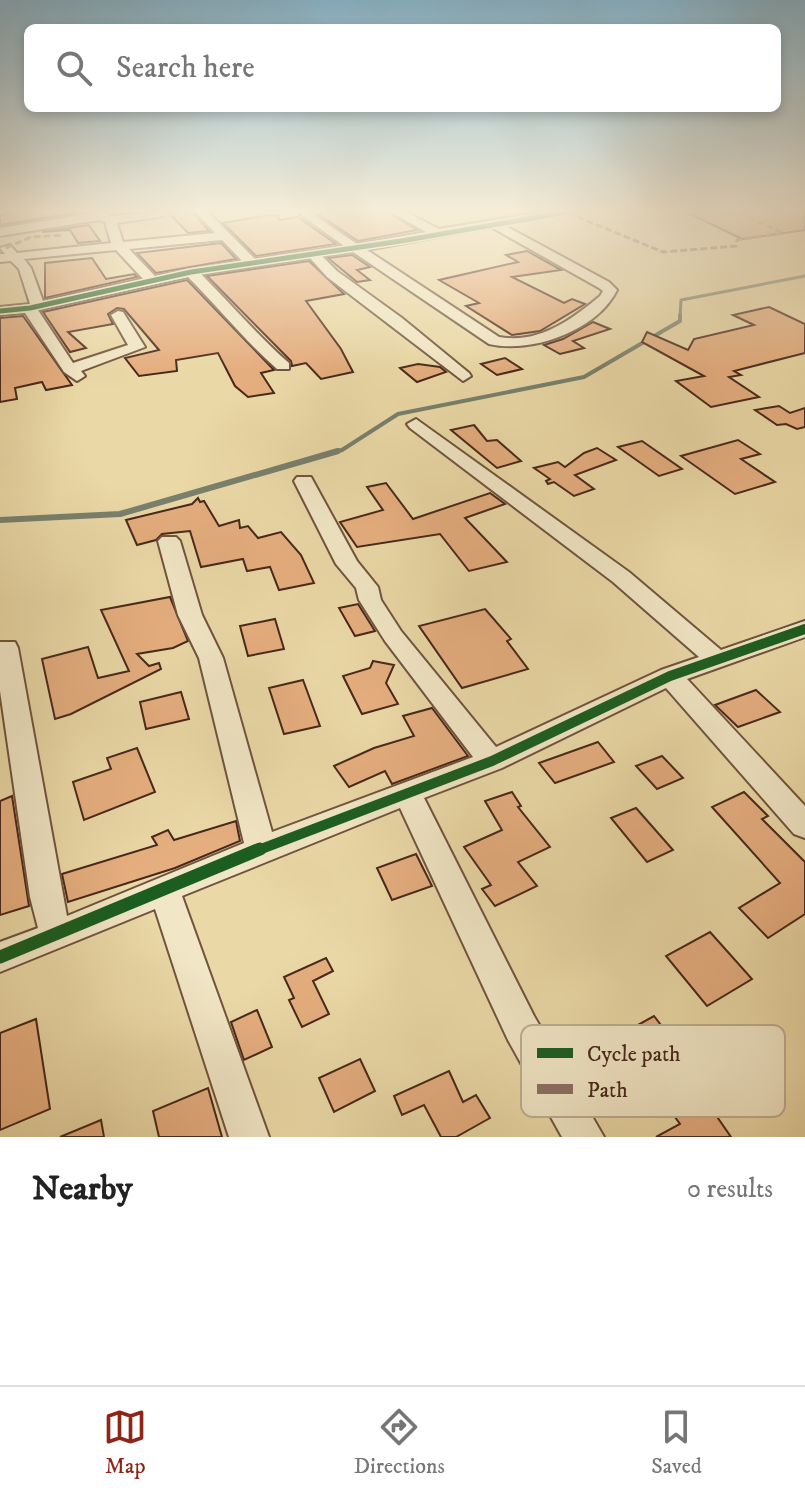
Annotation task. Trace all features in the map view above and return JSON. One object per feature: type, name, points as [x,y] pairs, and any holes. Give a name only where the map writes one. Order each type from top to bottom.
[{"type":"street","points":[[16,263],[25,268],[34,307],[52,346],[59,351],[73,373],[137,347],[118,315]]},
{"type":"street","points":[[135,263],[152,281]]},
{"type":"street","points":[[0,311],[34,307],[191,272],[252,263]]},
{"type":"street","points":[[322,263],[463,376]]},
{"type":"street","points":[[379,263],[494,341],[508,345],[532,343],[558,333],[606,298],[610,290],[564,263]]},
{"type":"street","points":[[191,272],[235,316],[250,337],[283,366]]},
{"type":"street","points":[[416,424],[621,577],[719,661]]},
{"type":"street","points":[[304,481],[347,564],[367,587],[370,600],[393,636],[492,761]]},
{"type":"street","points":[[169,541],[190,615],[211,658],[261,849]]},
{"type":"street","points":[[0,957],[261,849],[492,761],[670,676],[805,629]]},
{"type":"street","points":[[6,648],[46,897],[54,927],[63,933]]},
{"type":"street","points":[[670,676],[805,826]]},
{"type":"street","points":[[408,795],[521,1028]]},
{"type":"street","points":[[164,889],[249,1137]]},
{"type":"street","points":[[572,1117],[584,1137]]},
{"type":"building","points":[[45,263],[95,263],[106,279],[134,274],[137,277],[45,298]]},
{"type":"building","points":[[147,263],[213,263],[156,273]]},
{"type":"building","points":[[311,263],[344,294],[306,301],[341,349],[353,372],[321,379],[306,363],[292,366],[291,361],[207,276]]},
{"type":"building","points":[[334,263],[364,263],[370,267],[357,270],[370,280],[357,282]]},
{"type":"building","points":[[513,263],[549,263],[561,270],[512,277],[564,303],[572,299],[585,304],[540,331],[512,335],[466,306],[479,303],[439,280]]},
{"type":"building","points":[[187,280],[274,370],[261,373],[274,393],[248,397],[235,386],[218,353],[176,360],[177,371],[139,376],[125,358],[159,350],[124,309],[117,308],[108,314],[113,324],[68,332],[86,348],[70,352],[43,312]]},
{"type":"building","points":[[769,307],[805,324],[805,353],[734,371],[741,375],[729,377],[759,397],[711,407],[676,381],[704,376],[642,342],[647,332],[688,350],[694,339],[754,325],[733,315]]},
{"type":"building","points":[[23,316],[72,385],[46,390],[42,382],[15,388],[17,399],[0,402],[0,318]]},
{"type":"building","points":[[593,322],[610,329],[573,341],[584,348],[560,354],[544,345],[563,339]]},
{"type":"building","points":[[505,358],[522,369],[497,375],[481,364]]},
{"type":"building","points":[[418,364],[440,367],[446,372],[417,382],[400,368]]},
{"type":"building","points":[[779,406],[790,413],[805,408],[805,427],[797,429],[786,424],[777,425],[755,410]]},
{"type":"building","points":[[474,425],[487,441],[497,440],[521,461],[497,468],[451,430]]},
{"type":"building","points":[[738,440],[760,454],[741,459],[775,482],[735,494],[681,456]]},
{"type":"building","points":[[642,441],[682,469],[659,476],[618,447]]},
{"type":"building","points":[[597,448],[616,460],[575,475],[594,489],[574,496],[554,482],[548,484],[546,481],[550,479],[534,468],[558,462],[565,467]]},
{"type":"building","points":[[386,483],[413,519],[490,493],[505,504],[465,518],[507,562],[469,571],[440,534],[357,547],[340,522],[383,510],[367,487]]},
{"type":"building","points":[[198,498],[200,502],[204,501],[219,526],[239,520],[240,528],[248,526],[258,538],[281,532],[301,555],[314,583],[279,590],[270,567],[247,571],[243,559],[201,567],[190,531],[162,534],[156,540],[137,545],[126,520],[192,504]]},
{"type":"building","points":[[170,597],[188,641],[173,648],[137,654],[149,666],[159,663],[161,669],[55,719],[42,659],[88,647],[98,678],[129,671],[101,610]]},
{"type":"building","points":[[358,604],[375,631],[355,636],[339,608]]},
{"type":"building","points":[[485,609],[511,639],[507,641],[528,669],[462,688],[419,626]]},
{"type":"building","points":[[275,619],[284,649],[248,656],[240,626]]},
{"type":"building","points":[[373,661],[394,665],[386,683],[398,704],[362,714],[343,676],[370,668]]},
{"type":"building","points":[[303,680],[320,726],[284,734],[269,688]]},
{"type":"building","points":[[756,690],[780,712],[738,727],[715,705]]},
{"type":"building","points":[[181,692],[189,719],[146,729],[140,702]]},
{"type":"building","points":[[432,708],[468,756],[392,784],[385,771],[349,787],[334,766],[374,748],[414,736],[403,716]]},
{"type":"building","points":[[598,742],[614,762],[555,783],[539,763]]},
{"type":"building","points":[[137,748],[155,792],[84,820],[73,782],[111,769],[107,758]]},
{"type":"building","points":[[662,756],[683,778],[657,789],[636,766]]},
{"type":"building","points":[[512,792],[521,806],[518,807],[550,847],[518,862],[537,886],[495,906],[482,889],[491,885],[464,847],[502,830],[485,801]]},
{"type":"building","points":[[744,792],[768,816],[762,819],[805,862],[805,914],[768,938],[739,908],[780,883],[712,807]]},
{"type":"building","points":[[12,796],[29,906],[0,915],[0,801]]},
{"type":"building","points":[[636,808],[673,850],[647,862],[611,818]]},
{"type":"building","points":[[236,821],[240,841],[175,868],[68,902],[62,874],[157,845],[152,837],[168,830],[174,840]]},
{"type":"building","points":[[416,854],[432,886],[392,900],[377,868]]},
{"type":"building","points":[[710,932],[752,979],[707,1006],[666,956]]},
{"type":"building","points":[[326,958],[333,971],[313,981],[329,1014],[302,1027],[289,1000],[294,998],[284,977]]},
{"type":"building","points":[[257,1010],[272,1047],[244,1060],[231,1022]]},
{"type":"building","points":[[654,1016],[661,1025],[638,1025]]},
{"type":"building","points":[[36,1019],[50,1109],[0,1130],[0,1033]]},
{"type":"building","points":[[360,1059],[375,1091],[334,1112],[319,1078]]},
{"type":"building","points":[[449,1071],[463,1102],[476,1095],[490,1118],[456,1137],[441,1137],[424,1105],[402,1115],[394,1096]]},
{"type":"building","points":[[208,1088],[222,1137],[159,1137],[153,1111]]},
{"type":"building","points":[[675,1117],[717,1117],[731,1137],[656,1137],[680,1124]]},
{"type":"building","points":[[101,1120],[104,1137],[60,1137]]},
{"type":"waterway","points":[[680,317],[681,300],[805,276]]},
{"type":"waterway","points":[[332,453],[342,450],[398,414],[584,377],[680,321],[680,317]]},
{"type":"waterway","points":[[332,453],[338,451]]},
{"type":"waterway","points":[[0,520],[120,514],[332,453]]},
{"type":"cycle path","points":[[0,311],[30,308],[191,272],[252,263]]},
{"type":"cycle path","points":[[0,957],[261,849],[492,761],[670,676],[805,629]]}]
